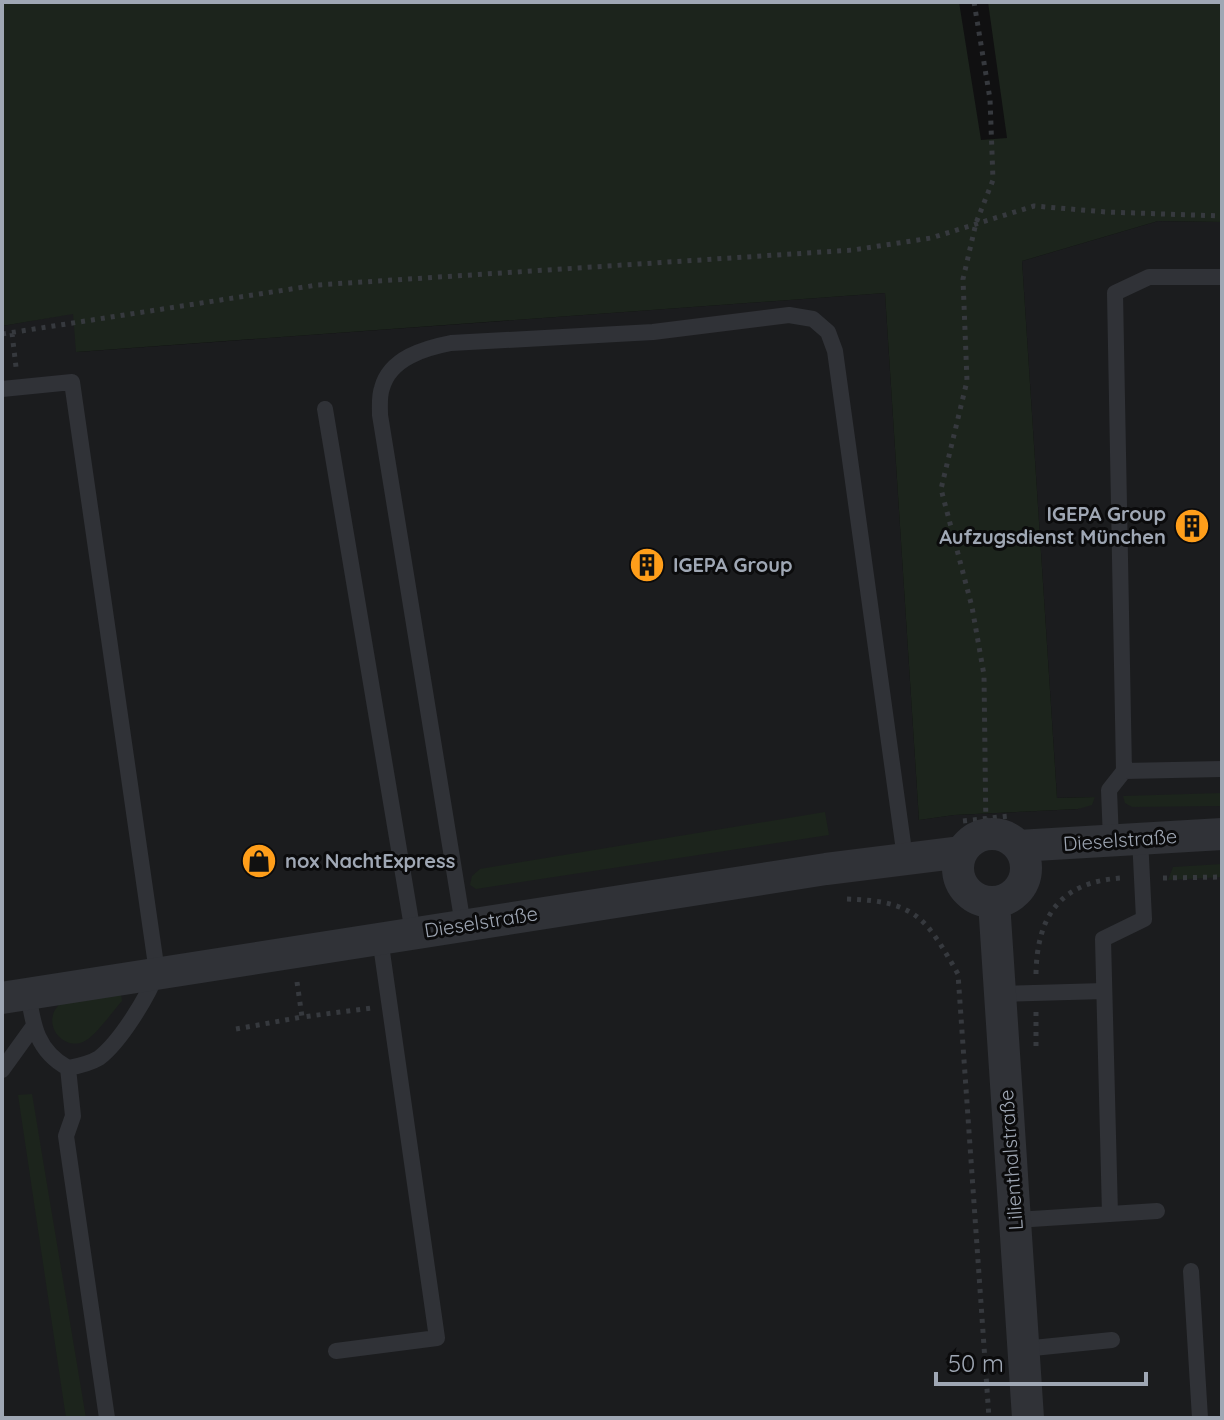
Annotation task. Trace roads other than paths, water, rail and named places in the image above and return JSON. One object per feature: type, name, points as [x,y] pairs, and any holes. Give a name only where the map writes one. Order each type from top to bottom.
[{"type":"street","name":"Dieselstraße","points":[[1018,846],[1222,834]]},
{"type":"street","points":[[1003,836],[1018,846],[1026,866],[1021,887],[1005,900],[994,902],[974,898],[960,882],[958,872],[974,843],[1003,836]]},
{"type":"street","name":"Dieselstraße","points":[[15,995],[905,858],[974,843]]},
{"type":"street","name":"Lilienthalstraße","points":[[994,902],[1028,1418]]},
{"type":"lane","points":[[1110,1214],[1103,939],[1144,919],[1141,876],[1109,790],[1124,771],[1115,293],[1149,277],[1222,277]]},
{"type":"lane","points":[[463,925],[380,415],[382,386],[399,363],[421,349],[451,343],[653,332],[789,315],[813,319],[828,332],[835,351],[905,858]]},
{"type":"lane","points":[[10,388],[72,382],[157,972],[149,994],[101,1056],[87,1064],[68,1068],[54,1060],[43,1047],[15,995]]},
{"type":"lane","points":[[325,409],[413,933]]},
{"type":"lane","points":[[1124,771],[1222,769]]},
{"type":"lane","points":[[336,1351],[437,1338],[380,938]]},
{"type":"lane","points":[[1001,994],[1104,991]]},
{"type":"lane","points":[[2,1070],[33,1027]]},
{"type":"lane","points":[[68,1068],[73,1116],[66,1136],[107,1418]]},
{"type":"lane","points":[[1015,1220],[1157,1211]]},
{"type":"lane","points":[[1191,1271],[1200,1418]]},
{"type":"lane","points":[[1023,1349],[1112,1340]]},
{"type":"place","name":"IGEPA Group Aufzugsdienst München","points":[[1192,526]]},
{"type":"place","name":"IGEPA Group","points":[[647,565]]},
{"type":"place","name":"nox NachtExpress","points":[[259,861]]}]
